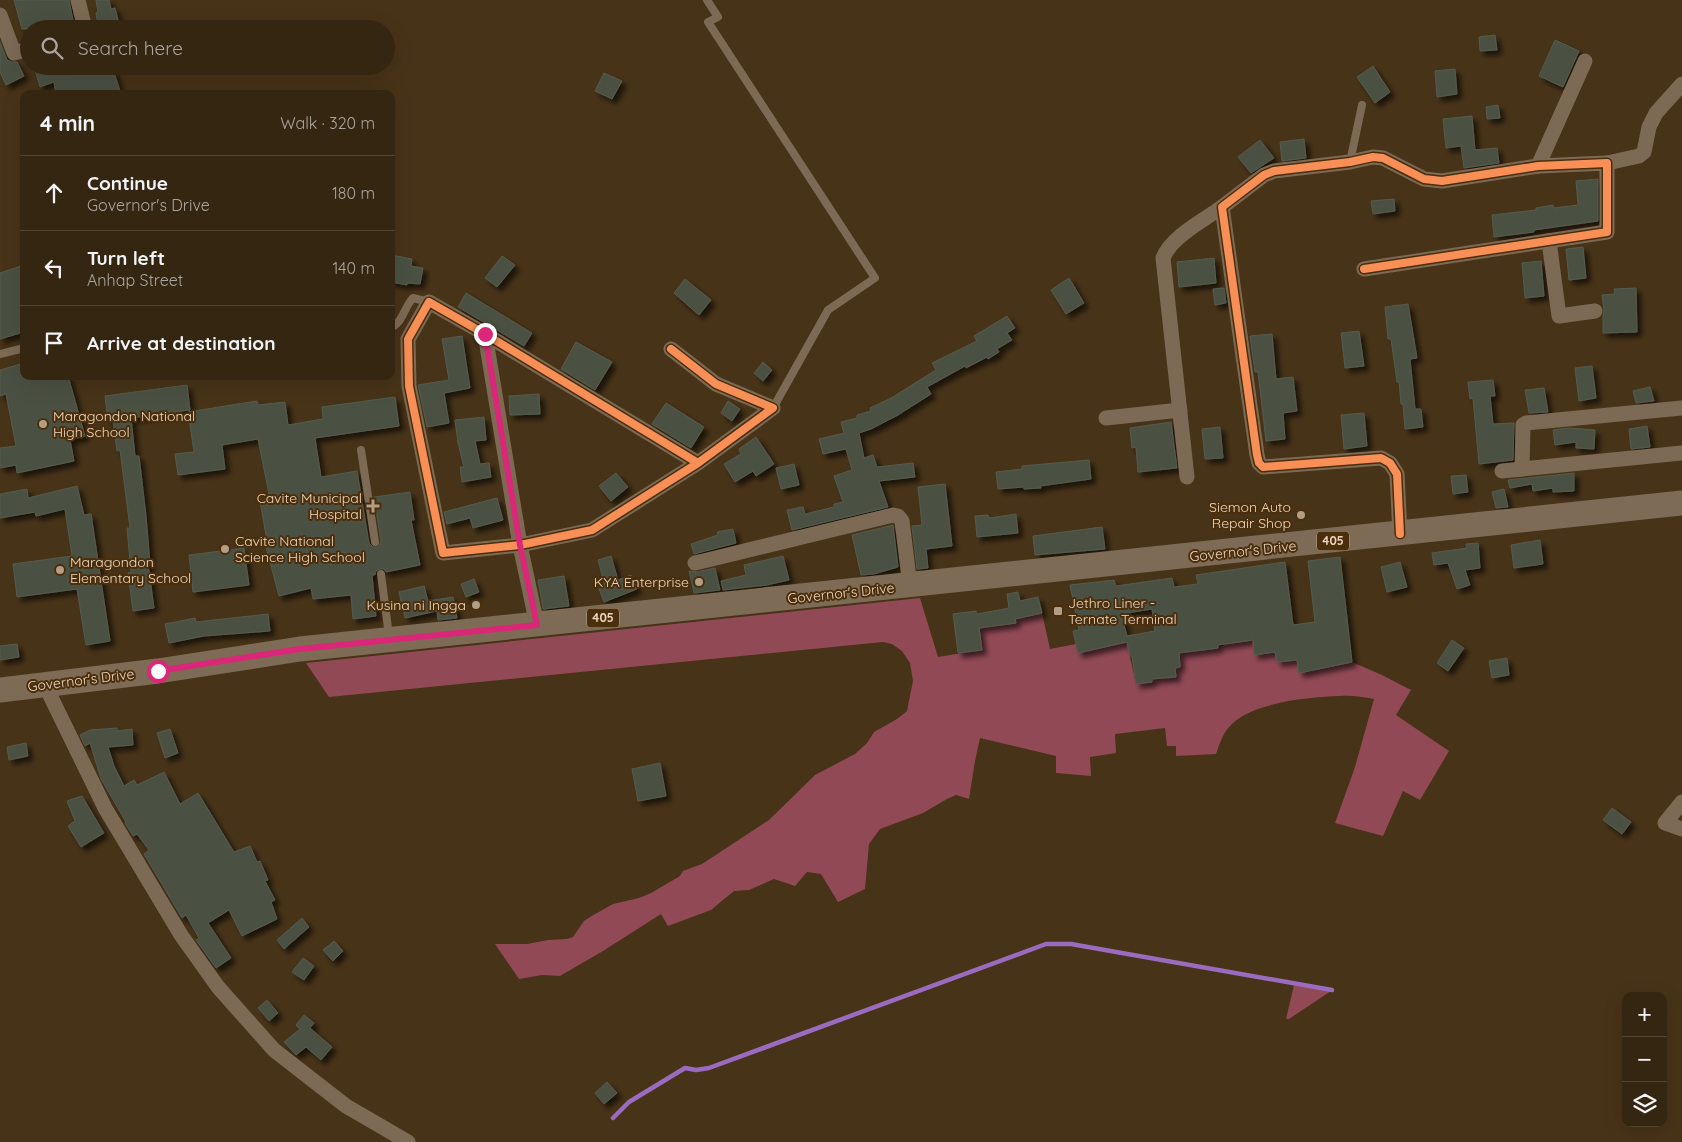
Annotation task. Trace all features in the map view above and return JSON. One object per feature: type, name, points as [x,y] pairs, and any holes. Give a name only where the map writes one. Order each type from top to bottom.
[{"type":"main road","name":"Governor's Drive","points":[[0,690],[158,671],[300,649],[1682,504]]},
{"type":"street","points":[[78,0],[83,20]]},
{"type":"street","points":[[0,15],[14,53],[20,51]]},
{"type":"street","points":[[1538,166],[1585,61]]},
{"type":"street","points":[[1187,477],[1163,258],[1166,249],[1174,242],[1264,174],[1274,171],[1350,162],[1373,157],[1382,158],[1424,179],[1442,181],[1538,166],[1607,163],[1639,156],[1644,152],[1649,127],[1656,113],[1682,84]]},
{"type":"street","points":[[1364,269],[1607,232],[1607,163]]},
{"type":"street","points":[[1222,207],[1257,455],[1260,463],[1263,467],[1381,458],[1390,463],[1397,474],[1400,534]]},
{"type":"street","points":[[1549,241],[1559,316],[1595,310]]},
{"type":"street","points":[[698,463],[429,302],[408,339],[409,386],[443,553],[520,545],[592,530],[698,463],[773,408]]},
{"type":"street","points":[[485,334],[520,545],[537,625]]},
{"type":"street","points":[[671,349],[716,384],[773,408]]},
{"type":"street","points":[[1522,469],[1523,425],[1526,423],[1682,408]]},
{"type":"street","points":[[1106,418],[1180,410]]},
{"type":"street","points":[[1502,471],[1682,453]]},
{"type":"street","points":[[695,563],[893,515],[898,516],[902,521],[910,586]]},
{"type":"street","points":[[45,685],[105,808],[181,935],[218,987],[274,1050],[346,1106],[408,1142]]},
{"type":"street","points":[[1682,802],[1665,823],[1682,829]]},
{"type":"lane","points":[[708,0],[718,16],[708,22],[875,278],[828,310],[773,408]]},
{"type":"lane","points":[[1350,162],[1362,105]]},
{"type":"lane","points":[[395,326],[408,303],[413,298],[429,302]]},
{"type":"lane","points":[[0,354],[20,349]]},
{"type":"lane","points":[[361,450],[375,542]]},
{"type":"lane","points":[[381,574],[390,640]]},
{"type":"shaded area","points":[[920,598],[938,657],[981,650],[979,628],[1015,623],[1015,619],[1042,613],[1050,649],[1076,644],[1078,653],[1127,642],[1136,684],[1176,677],[1175,668],[1180,667],[1179,654],[1253,640],[1254,654],[1275,652],[1277,662],[1297,660],[1299,673],[1352,662],[1411,690],[1396,715],[1449,751],[1420,800],[1403,791],[1383,836],[1335,823],[1355,767],[1374,699],[1348,696],[1298,699],[1254,710],[1229,727],[1222,738],[1216,754],[1176,756],[1176,746],[1167,746],[1165,728],[1115,734],[1116,753],[1090,757],[1091,776],[1056,773],[1056,756],[980,738],[969,799],[956,795],[923,813],[880,829],[869,844],[865,889],[838,902],[821,874],[807,872],[795,886],[774,879],[749,890],[734,891],[711,910],[668,926],[661,914],[560,976],[542,975],[519,979],[495,944],[527,944],[567,939],[573,937],[584,921],[613,904],[651,893],[680,876],[683,871],[702,864],[769,820],[815,775],[855,754],[867,743],[874,732],[907,711],[913,681],[910,663],[902,651],[892,644],[883,642],[329,697],[306,663]]},
{"type":"shaded area","points":[[1294,985],[1331,991],[1289,1019],[1286,1019]]},
{"type":"building","points":[[14,0],[69,0],[73,20],[20,20],[20,22]]},
{"type":"building","points":[[96,0],[109,0],[111,9],[115,8],[118,20],[97,20],[96,13],[98,12]]},
{"type":"building","points":[[1495,35],[1497,50],[1480,51],[1479,37]]},
{"type":"building","points":[[1555,40],[1579,51],[1563,87],[1539,76]]},
{"type":"building","points":[[0,42],[7,60],[17,62],[20,68],[20,75],[24,76],[6,85],[0,72]]},
{"type":"building","points":[[1373,66],[1390,92],[1375,103],[1357,77]]},
{"type":"building","points":[[1455,69],[1457,94],[1437,97],[1435,71]]},
{"type":"building","points":[[604,73],[622,81],[612,99],[595,91]]},
{"type":"building","points":[[37,75],[115,75],[120,90],[55,90],[54,82],[40,87]]},
{"type":"building","points":[[1498,105],[1500,118],[1487,119],[1486,107]]},
{"type":"building","points":[[1472,116],[1475,150],[1497,148],[1499,163],[1464,168],[1461,146],[1446,148],[1443,119]]},
{"type":"building","points":[[1304,139],[1306,158],[1282,161],[1280,142]]},
{"type":"building","points":[[1260,140],[1274,158],[1251,173],[1238,157]]},
{"type":"building","points":[[1598,179],[1598,221],[1494,237],[1492,215],[1536,210],[1536,208],[1553,205],[1554,208],[1578,205],[1576,181]]},
{"type":"building","points":[[1394,199],[1395,211],[1373,214],[1371,201]]},
{"type":"building","points":[[1583,247],[1586,278],[1569,280],[1566,249]]},
{"type":"building","points":[[395,256],[412,259],[411,266],[423,268],[420,284],[407,283],[407,285],[395,283]]},
{"type":"building","points":[[502,256],[515,265],[497,287],[485,278]]},
{"type":"building","points":[[1214,258],[1216,283],[1179,287],[1177,262]]},
{"type":"building","points":[[1541,261],[1544,296],[1525,298],[1522,263]]},
{"type":"building","points":[[20,266],[20,333],[0,339],[0,273]]},
{"type":"building","points":[[1069,278],[1084,303],[1066,314],[1051,290]]},
{"type":"building","points":[[685,279],[711,300],[699,315],[674,293]]},
{"type":"building","points":[[1224,288],[1226,303],[1215,305],[1213,289]]},
{"type":"building","points":[[1636,288],[1637,332],[1603,333],[1604,310],[1602,295],[1615,294],[1614,289]]},
{"type":"building","points":[[466,293],[532,333],[524,346],[458,307]]},
{"type":"building","points":[[1408,304],[1417,358],[1410,359],[1415,409],[1421,409],[1423,427],[1405,429],[1403,404],[1401,404],[1391,339],[1388,339],[1385,307]]},
{"type":"building","points":[[1007,316],[1015,328],[1007,333],[1012,340],[997,349],[999,352],[988,359],[987,357],[966,368],[965,366],[927,387],[931,394],[898,415],[859,433],[864,458],[873,455],[877,467],[913,463],[915,477],[879,481],[888,507],[792,530],[787,510],[803,507],[805,514],[834,507],[834,504],[843,502],[834,476],[852,470],[846,449],[823,454],[819,439],[844,433],[841,422],[857,418],[857,415],[871,411],[870,408],[891,398],[936,370],[932,363],[977,341],[974,336]]},
{"type":"building","points":[[1359,331],[1364,366],[1345,368],[1341,333]]},
{"type":"building","points":[[1272,334],[1276,379],[1293,377],[1297,411],[1283,413],[1285,439],[1266,441],[1258,372],[1255,372],[1250,336]]},
{"type":"building","points":[[462,336],[470,388],[444,393],[449,423],[427,427],[418,385],[449,380],[442,339]]},
{"type":"building","points":[[576,342],[612,362],[595,390],[561,369]]},
{"type":"building","points":[[763,362],[772,370],[763,381],[754,373]]},
{"type":"building","name":"Maragondon National High School","points":[[20,364],[20,380],[69,380],[85,436],[70,440],[74,461],[17,473],[16,465],[0,468],[0,448],[16,446],[6,394],[0,396],[0,370]]},
{"type":"building","points":[[1592,366],[1596,398],[1579,401],[1575,368]]},
{"type":"building","points":[[1493,380],[1495,396],[1490,396],[1493,424],[1514,423],[1513,460],[1479,464],[1473,398],[1470,399],[1468,382]]},
{"type":"building","points":[[187,385],[190,410],[131,418],[135,456],[139,456],[150,564],[148,564],[154,608],[133,611],[128,573],[131,572],[127,528],[130,528],[120,450],[117,451],[113,420],[108,421],[105,396]]},
{"type":"building","points":[[1650,387],[1654,401],[1636,403],[1633,391]]},
{"type":"building","points":[[1544,388],[1548,412],[1529,413],[1525,390]]},
{"type":"building","points":[[539,394],[540,414],[510,415],[509,396]]},
{"type":"building","points":[[395,397],[399,426],[315,438],[321,477],[357,471],[369,543],[373,547],[378,547],[381,542],[374,497],[410,492],[414,520],[411,520],[420,565],[386,572],[384,569],[380,569],[376,571],[375,575],[372,575],[376,616],[353,619],[351,595],[313,599],[311,588],[279,596],[266,547],[268,547],[260,501],[270,499],[258,439],[222,445],[225,469],[178,475],[175,454],[194,452],[188,412],[257,401],[258,405],[285,402],[288,425],[323,419],[322,407]]},
{"type":"building","points":[[728,401],[740,409],[732,421],[721,413]]},
{"type":"building","points":[[666,403],[704,427],[691,448],[652,424]]},
{"type":"building","points":[[1364,413],[1367,446],[1344,449],[1341,415]]},
{"type":"building","points":[[484,417],[486,440],[475,441],[480,464],[489,463],[491,477],[462,482],[460,467],[464,467],[455,420]]},
{"type":"building","points":[[1171,422],[1177,468],[1138,472],[1136,447],[1132,448],[1130,428]]},
{"type":"building","points":[[1647,426],[1650,447],[1631,449],[1629,429]]},
{"type":"building","points":[[1220,427],[1223,458],[1205,459],[1202,429]]},
{"type":"building","points":[[1569,428],[1595,430],[1594,449],[1576,448],[1576,442],[1555,445],[1553,430]]},
{"type":"building","points":[[756,437],[774,464],[756,476],[753,471],[735,482],[724,464],[741,454],[739,449]]},
{"type":"building","points":[[1089,460],[1091,479],[1040,486],[1041,488],[998,489],[996,472],[1022,469],[1022,466]]},
{"type":"building","points":[[794,464],[799,485],[781,489],[776,468]]},
{"type":"building","points":[[616,473],[628,487],[611,501],[599,486]]},
{"type":"building","points":[[1574,473],[1574,491],[1553,492],[1553,488],[1533,491],[1532,484],[1510,488],[1508,480]]},
{"type":"building","points":[[1466,475],[1468,492],[1453,494],[1451,476]]},
{"type":"building","points":[[945,484],[952,546],[926,549],[928,568],[917,569],[912,526],[922,525],[918,487]]},
{"type":"building","points":[[77,486],[84,515],[91,514],[110,641],[86,645],[77,589],[17,597],[13,564],[72,556],[65,509],[36,516],[35,512],[0,518],[0,494],[27,489],[28,498]]},
{"type":"building","points":[[1504,489],[1508,507],[1496,508],[1492,492]]},
{"type":"building","points":[[497,498],[503,520],[473,528],[470,518],[447,524],[444,512]]},
{"type":"building","points":[[1016,514],[1018,533],[977,537],[975,516],[988,515],[989,518]]},
{"type":"building","points":[[893,525],[898,567],[874,574],[861,575],[852,535]]},
{"type":"building","points":[[1102,527],[1105,549],[1035,555],[1033,536]]},
{"type":"building","points":[[733,529],[736,543],[694,554],[691,544],[718,535],[717,532]]},
{"type":"building","points":[[1540,540],[1543,564],[1514,568],[1511,545]]},
{"type":"building","points":[[1478,543],[1480,568],[1465,570],[1470,585],[1457,589],[1448,563],[1434,565],[1432,553],[1467,548],[1466,544]]},
{"type":"building","points":[[244,548],[249,585],[193,592],[189,555]]},
{"type":"building","points":[[611,556],[618,580],[631,575],[637,589],[604,602],[599,589],[605,586],[598,560]]},
{"type":"building","points":[[783,556],[789,580],[767,585],[723,590],[721,581],[746,575],[744,565]]},
{"type":"building","points":[[1340,557],[1352,662],[1299,673],[1297,660],[1277,662],[1275,652],[1254,655],[1253,640],[1218,645],[1218,648],[1179,653],[1180,667],[1175,668],[1176,677],[1152,679],[1152,682],[1136,684],[1132,656],[1130,656],[1127,642],[1078,653],[1073,631],[1079,630],[1070,585],[1114,580],[1116,586],[1172,578],[1174,587],[1198,584],[1196,575],[1285,562],[1293,625],[1315,622],[1308,561]],"holes":[[[1152,609],[1155,631],[1127,636],[1121,614]]]},
{"type":"building","points":[[1400,562],[1407,587],[1387,592],[1381,567]]},
{"type":"building","points":[[715,568],[720,590],[694,593],[689,571],[697,572]]},
{"type":"building","points":[[564,576],[569,606],[543,609],[538,580]]},
{"type":"building","points":[[474,579],[479,592],[466,597],[461,584]]},
{"type":"building","points":[[424,586],[428,601],[453,597],[457,618],[438,620],[437,611],[405,618],[399,592]]},
{"type":"building","points":[[1018,592],[1020,601],[1038,597],[1042,613],[1015,619],[1016,623],[979,628],[982,650],[958,653],[953,614],[976,611],[977,614],[1009,608],[1007,594]]},
{"type":"building","points":[[268,614],[270,631],[204,636],[169,643],[165,624],[195,618],[196,622]]},
{"type":"building","points":[[1452,640],[1464,648],[1448,671],[1437,663]]},
{"type":"building","points":[[17,644],[19,657],[0,660],[0,646]]},
{"type":"building","points":[[1507,658],[1509,675],[1492,678],[1489,661]]},
{"type":"building","points":[[117,728],[117,731],[132,729],[133,745],[108,747],[114,766],[124,786],[134,780],[137,785],[164,772],[180,804],[198,793],[234,852],[250,846],[257,862],[260,861],[268,880],[265,881],[275,900],[271,902],[277,919],[242,936],[229,910],[208,923],[231,958],[216,968],[196,940],[199,938],[186,915],[182,918],[144,854],[149,850],[137,834],[133,836],[125,823],[101,779],[90,743],[85,746],[80,735],[90,730]]},
{"type":"building","points":[[170,729],[178,753],[165,758],[157,733]]},
{"type":"building","points":[[26,743],[28,756],[9,760],[7,747]]},
{"type":"building","points":[[660,763],[666,796],[638,801],[632,769]]},
{"type":"building","points":[[82,796],[104,833],[81,847],[68,826],[75,821],[67,801]]},
{"type":"building","points":[[1612,808],[1631,822],[1622,834],[1603,820]]},
{"type":"building","points":[[302,918],[309,927],[284,949],[277,940]]},
{"type":"building","points":[[334,941],[343,951],[333,961],[323,950]]},
{"type":"building","points":[[303,958],[314,966],[304,980],[292,972]]},
{"type":"building","points":[[267,1000],[278,1013],[269,1021],[258,1008]]},
{"type":"building","points":[[304,1015],[314,1023],[310,1028],[332,1047],[321,1060],[306,1047],[296,1055],[284,1042],[300,1029],[296,1025]]},
{"type":"building","points":[[607,1082],[617,1093],[604,1104],[595,1093]]},
{"type":"waterway","points":[[613,1118],[629,1102],[685,1068],[696,1070],[709,1068],[1046,944],[1071,944],[1332,990]]},
{"type":"cycle path","points":[[1364,269],[1607,232],[1607,163],[1538,166],[1442,181],[1424,179],[1383,158],[1373,157],[1350,162],[1274,171],[1264,175],[1222,207],[1259,463],[1263,467],[1381,458],[1390,463],[1397,474],[1400,534]]},
{"type":"cycle path","points":[[671,349],[716,384],[773,408],[698,463],[592,530],[520,545],[443,553],[409,386],[408,339],[429,302],[698,463]]},
{"type":"place","name":"Maragondon National High School","points":[[43,424]]},
{"type":"place","name":"Cavite Municipal Hospital","points":[[373,506]]},
{"type":"place","name":"Siemon Auto Repair Shop","points":[[1301,515]]},
{"type":"place","name":"Cavite National Science High School","points":[[225,549]]},
{"type":"place","name":"Maragondon Elementary School","points":[[60,570]]},
{"type":"place","name":"KYA Enterprise","points":[[699,582]]},
{"type":"place","name":"Kusina ni Ingga","points":[[476,605]]},
{"type":"place","name":"Jethro Liner - Ternate Terminal","points":[[1058,611]]},
{"type":"route","points":[[158,671],[300,649],[537,625],[520,545],[485,334]]}]
